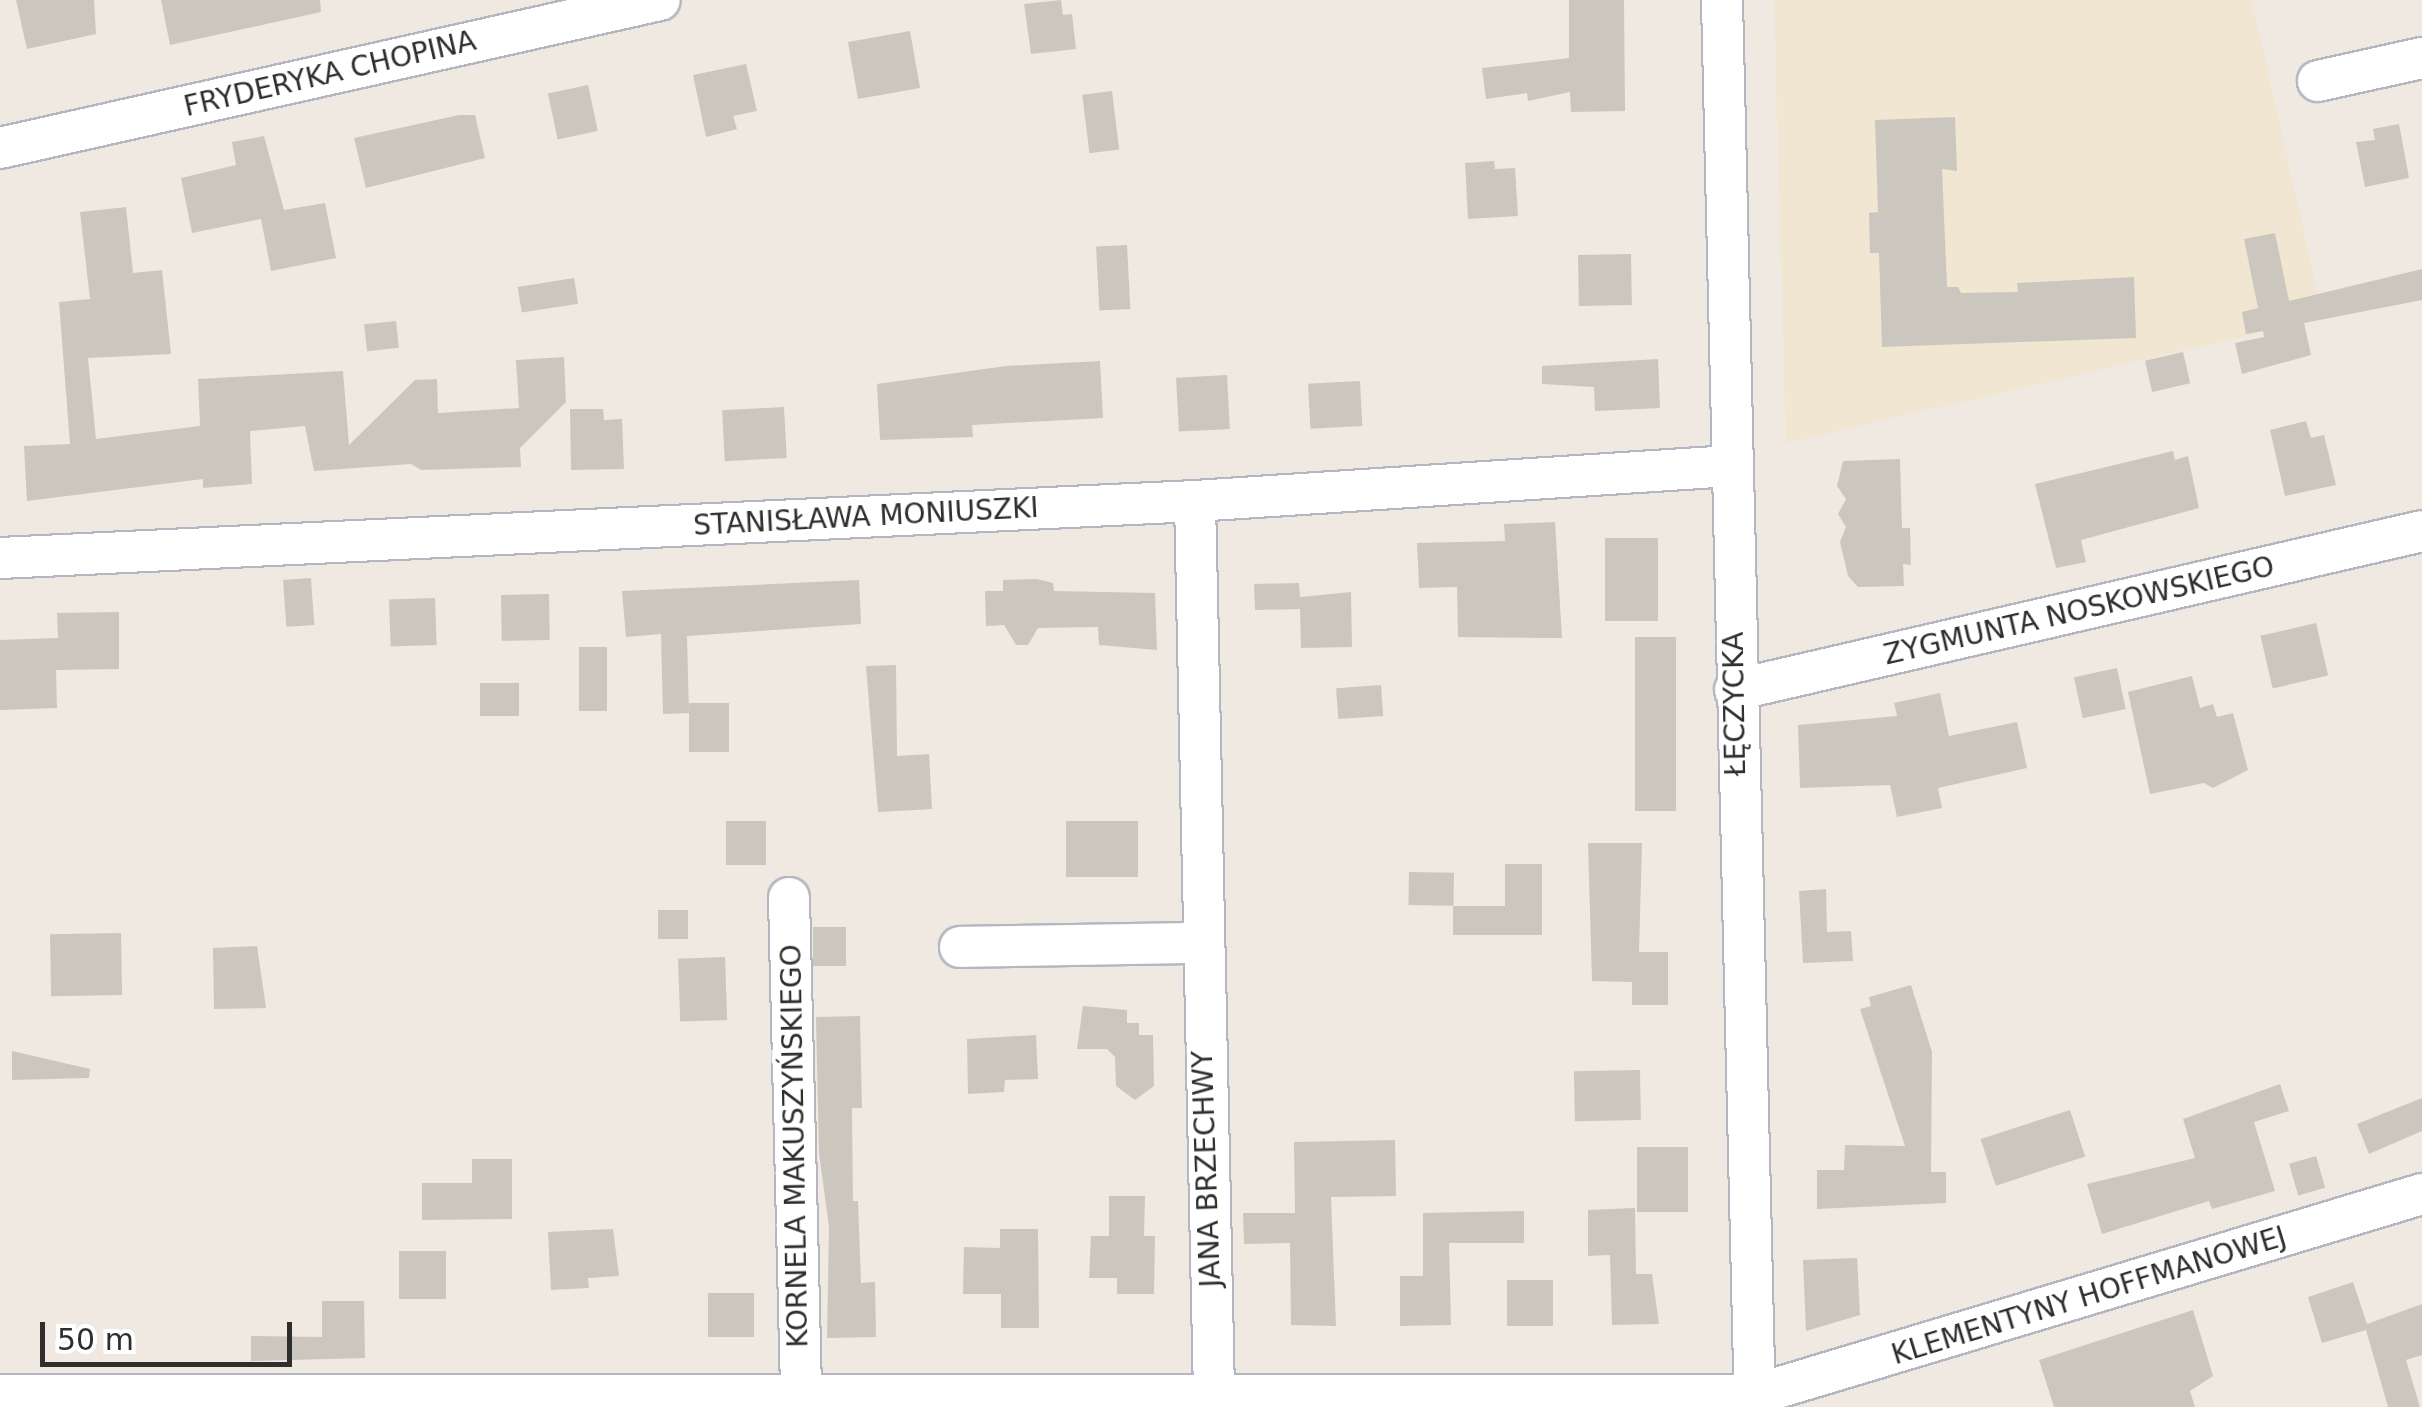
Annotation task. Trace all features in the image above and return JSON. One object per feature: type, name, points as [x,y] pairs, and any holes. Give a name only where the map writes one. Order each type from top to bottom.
[{"type":"street","name":"FRYDERYKA CHOPINA","points":[[0,148],[660,0]]},
{"type":"street","name":"ŁĘCZYCKA","points":[[1722,0],[1735,690],[1755,1401]]},
{"type":"street","points":[[2318,81],[2422,58]]},
{"type":"street","points":[[0,120],[56,135]]},
{"type":"street","name":"STANISŁAWA MONIUSZKI","points":[[0,558],[1194,502],[1731,466]]},
{"type":"street","name":"JANA BRZECHWY","points":[[1194,502],[1199,943],[1214,1395]]},
{"type":"street","name":"ZYGMUNTA NOSKOWSKIEGO","points":[[1735,690],[2422,531]]},
{"type":"street","name":"KORNELA MAKUSZYŃSKIEGO","points":[[785,898],[801,1394]]},
{"type":"street","points":[[960,947],[1199,943]]},
{"type":"street","name":"KLEMENTYNY HOFFMANOWEJ","points":[[0,1395],[1214,1395],[1755,1401],[2422,1194]]},
{"type":"shaded area","points":[[1774,0],[2252,0],[2323,318],[1786,443]]},
{"type":"building","points":[[16,0],[94,0],[96,34],[27,49]]},
{"type":"building","points":[[161,0],[320,0],[321,12],[170,45]]},
{"type":"building","points":[[1061,0],[1063,15],[1072,14],[1076,49],[1031,54],[1024,4]]},
{"type":"building","points":[[1569,0],[1624,0],[1625,111],[1571,112],[1570,92],[1528,101],[1527,93],[1486,99],[1482,68],[1569,58]]},
{"type":"building","points":[[910,31],[920,88],[858,99],[848,42]]},
{"type":"building","points":[[746,64],[757,111],[733,116],[737,129],[706,137],[693,75]]},
{"type":"building","points":[[588,85],[598,131],[558,139],[548,94]]},
{"type":"building","points":[[1112,91],[1119,150],[1089,153],[1082,95]]},
{"type":"building","points":[[475,115],[485,158],[366,188],[354,138]]},
{"type":"building","points":[[1955,117],[1957,171],[1942,169],[1947,287],[1958,287],[1961,293],[2018,292],[2017,283],[2134,277],[2136,338],[1882,347],[1879,253],[1870,253],[1869,213],[1878,212],[1875,120]]},
{"type":"building","points":[[2399,124],[2409,178],[2365,187],[2356,142],[2375,140],[2373,129]]},
{"type":"building","points":[[264,136],[284,210],[325,203],[336,258],[271,271],[261,219],[192,233],[181,178],[236,165],[232,142]]},
{"type":"building","points":[[1494,161],[1495,169],[1515,168],[1518,216],[1468,219],[1465,163]]},
{"type":"building","points":[[126,207],[133,273],[162,270],[171,354],[88,358],[96,439],[200,426],[198,379],[343,371],[349,445],[415,380],[437,379],[438,413],[519,408],[516,360],[564,357],[566,402],[520,448],[521,467],[421,470],[411,464],[314,471],[305,426],[250,431],[252,484],[203,488],[203,479],[27,501],[24,446],[70,444],[59,302],[90,299],[80,212]]},
{"type":"building","points":[[2275,233],[2289,301],[2422,269],[2422,300],[2304,323],[2311,355],[2242,374],[2235,343],[2264,337],[2263,331],[2246,334],[2242,312],[2258,308],[2244,239]]},
{"type":"building","points":[[1127,245],[1130,309],[1099,311],[1096,247]]},
{"type":"building","points":[[1631,254],[1632,305],[1579,306],[1578,255]]},
{"type":"building","points":[[574,278],[578,304],[522,313],[518,287]]},
{"type":"building","points":[[396,321],[399,348],[367,351],[364,324]]},
{"type":"building","points":[[2183,352],[2190,383],[2152,392],[2145,361]]},
{"type":"building","points":[[1658,359],[1660,408],[1595,411],[1594,387],[1542,384],[1542,366]]},
{"type":"building","points":[[1100,361],[1103,418],[972,425],[973,437],[880,440],[877,384],[1006,366]]},
{"type":"building","points":[[1227,375],[1230,429],[1179,432],[1176,378]]},
{"type":"building","points":[[1360,381],[1362,426],[1310,429],[1308,384]]},
{"type":"building","points":[[784,407],[787,458],[725,461],[722,410]]},
{"type":"building","points":[[570,409],[603,409],[604,420],[622,419],[624,469],[571,470]]},
{"type":"building","points":[[2306,421],[2311,438],[2324,435],[2336,485],[2285,496],[2270,430]]},
{"type":"building","points":[[2173,451],[2175,460],[2188,456],[2199,508],[2081,540],[2086,562],[2056,568],[2035,484]]},
{"type":"building","points":[[1900,459],[1902,528],[1910,528],[1911,565],[1903,564],[1904,586],[1858,587],[1848,576],[1840,542],[1846,527],[1838,514],[1846,499],[1837,486],[1843,461]]},
{"type":"building","points":[[1555,522],[1562,638],[1458,637],[1457,587],[1419,588],[1417,543],[1505,541],[1504,524]]},
{"type":"building","points":[[1605,538],[1658,538],[1658,621],[1605,621]]},
{"type":"building","points":[[311,578],[314,625],[286,627],[283,580]]},
{"type":"building","points":[[1037,579],[1053,583],[1054,591],[1155,593],[1157,650],[1099,645],[1098,627],[1038,628],[1028,645],[1016,645],[1004,625],[986,626],[985,591],[1003,591],[1003,580]]},
{"type":"building","points":[[859,580],[861,624],[687,636],[689,713],[663,714],[661,634],[626,637],[622,591]]},
{"type":"building","points":[[1299,583],[1300,597],[1351,592],[1352,647],[1301,648],[1300,609],[1255,610],[1254,584]]},
{"type":"building","points":[[549,594],[550,640],[502,641],[501,595]]},
{"type":"building","points":[[435,598],[437,645],[391,647],[389,600]]},
{"type":"building","points":[[119,612],[119,669],[56,670],[57,708],[0,710],[0,640],[58,638],[57,613]]},
{"type":"building","points":[[2316,623],[2328,676],[2273,688],[2260,636]]},
{"type":"building","points":[[1635,637],[1676,637],[1676,811],[1635,811]]},
{"type":"building","points":[[579,647],[607,647],[607,711],[579,711]]},
{"type":"building","points":[[896,665],[897,756],[929,754],[932,809],[878,812],[866,666]]},
{"type":"building","points":[[2117,668],[2126,709],[2083,718],[2074,677]]},
{"type":"building","points":[[2192,676],[2200,708],[2213,704],[2217,717],[2233,713],[2248,770],[2213,788],[2204,783],[2150,794],[2128,692]]},
{"type":"building","points":[[480,683],[519,683],[519,716],[480,716]]},
{"type":"building","points":[[1381,685],[1383,716],[1338,719],[1336,688]]},
{"type":"building","points":[[1940,693],[1949,736],[2017,722],[2027,768],[1938,788],[1942,808],[1897,817],[1890,785],[1800,788],[1798,725],[1897,716],[1894,703]]},
{"type":"building","points":[[689,703],[729,703],[729,752],[689,752]]},
{"type":"building","points":[[726,821],[766,821],[766,865],[726,865]]},
{"type":"building","points":[[1066,821],[1138,821],[1138,877],[1066,877]]},
{"type":"building","points":[[1588,843],[1642,843],[1639,952],[1668,952],[1668,1005],[1632,1005],[1632,982],[1592,981]]},
{"type":"building","points":[[1505,864],[1542,864],[1542,935],[1453,935],[1453,906],[1505,906]]},
{"type":"building","points":[[1409,872],[1454,873],[1453,906],[1408,905]]},
{"type":"building","points":[[1826,889],[1827,932],[1851,931],[1853,961],[1803,963],[1799,891]]},
{"type":"building","points":[[658,910],[688,910],[688,939],[658,939]]},
{"type":"building","points":[[813,927],[846,927],[846,966],[813,966]]},
{"type":"building","points":[[121,933],[122,995],[51,996],[50,934]]},
{"type":"building","points":[[257,946],[266,1008],[214,1009],[213,948]]},
{"type":"building","points":[[725,957],[727,1020],[680,1022],[678,959]]},
{"type":"building","points":[[1911,985],[1932,1052],[1931,1172],[1946,1172],[1946,1203],[1817,1209],[1817,1170],[1844,1170],[1845,1145],[1905,1146],[1860,1009],[1871,1006],[1869,997]]},
{"type":"building","points":[[1083,1006],[1127,1010],[1127,1023],[1139,1023],[1139,1035],[1153,1035],[1154,1086],[1135,1100],[1116,1086],[1115,1057],[1107,1049],[1077,1049]]},
{"type":"building","points":[[860,1016],[862,1108],[852,1108],[853,1201],[858,1201],[861,1283],[875,1282],[876,1337],[827,1338],[829,1227],[819,1153],[816,1017]]},
{"type":"building","points":[[1036,1035],[1038,1079],[1005,1080],[1004,1092],[968,1094],[967,1039]]},
{"type":"building","points":[[12,1051],[90,1069],[89,1078],[12,1080]]},
{"type":"building","points":[[1640,1070],[1641,1120],[1575,1121],[1574,1071]]},
{"type":"building","points":[[2280,1084],[2289,1111],[2254,1122],[2275,1191],[2212,1209],[2209,1201],[2102,1234],[2087,1184],[2195,1158],[2183,1119]]},
{"type":"building","points":[[2422,1098],[2422,1131],[2369,1154],[2357,1124]]},
{"type":"building","points":[[2070,1110],[2085,1157],[1996,1186],[1981,1139]]},
{"type":"building","points":[[1395,1140],[1396,1196],[1331,1197],[1336,1326],[1291,1325],[1290,1243],[1244,1244],[1243,1213],[1295,1213],[1294,1142]]},
{"type":"building","points":[[1637,1147],[1688,1147],[1688,1212],[1637,1212]]},
{"type":"building","points":[[2316,1156],[2325,1188],[2298,1195],[2289,1164]]},
{"type":"building","points":[[472,1159],[512,1159],[512,1219],[422,1220],[422,1183],[472,1183]]},
{"type":"building","points":[[1109,1196],[1145,1196],[1144,1236],[1155,1236],[1154,1294],[1117,1294],[1117,1278],[1089,1278],[1091,1236],[1109,1236]]},
{"type":"building","points":[[1635,1208],[1636,1274],[1652,1274],[1659,1324],[1612,1325],[1610,1255],[1588,1256],[1588,1210]]},
{"type":"building","points":[[1524,1211],[1524,1243],[1449,1243],[1451,1325],[1400,1326],[1400,1276],[1423,1276],[1423,1213]]},
{"type":"building","points":[[613,1229],[619,1276],[588,1278],[589,1288],[551,1290],[548,1232]]},
{"type":"building","points":[[1000,1229],[1038,1229],[1039,1328],[1001,1328],[1001,1294],[963,1294],[964,1247],[1000,1248]]},
{"type":"building","points":[[399,1251],[446,1251],[446,1299],[399,1299]]},
{"type":"building","points":[[1857,1258],[1860,1315],[1806,1331],[1803,1260]]},
{"type":"building","points":[[1507,1280],[1553,1280],[1553,1326],[1507,1326]]},
{"type":"building","points":[[2353,1282],[2367,1324],[2422,1304],[2422,1355],[2406,1360],[2420,1407],[2388,1407],[2366,1330],[2322,1343],[2308,1297]]},
{"type":"building","points":[[708,1293],[754,1293],[754,1337],[708,1337]]},
{"type":"building","points":[[322,1301],[364,1301],[365,1358],[251,1361],[251,1336],[322,1337]]},
{"type":"building","points":[[2193,1310],[2213,1376],[2190,1391],[2195,1407],[2054,1407],[2039,1360]]}]
